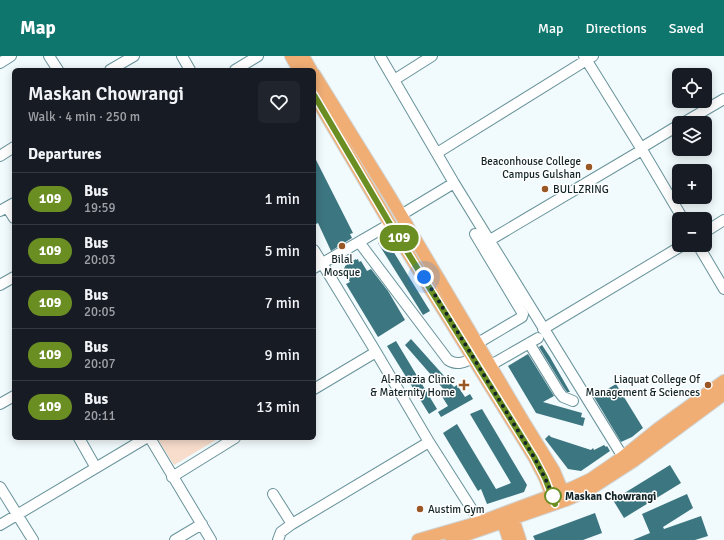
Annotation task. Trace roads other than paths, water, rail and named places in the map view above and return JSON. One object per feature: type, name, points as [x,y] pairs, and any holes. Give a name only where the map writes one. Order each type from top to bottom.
[{"type":"main road","points":[[291,56],[298,68]]},
{"type":"main road","points":[[303,56],[310,68]]},
{"type":"main road","points":[[316,77],[401,215],[491,365],[524,424],[554,471],[559,497]]},
{"type":"main road","points":[[316,98],[390,224],[474,358],[495,395],[534,457],[545,478],[559,497]]},
{"type":"main road","points":[[452,540],[508,521],[559,497],[591,479],[623,457],[659,428],[724,381]]},
{"type":"main road","points":[[418,540],[559,497],[586,491],[604,481],[724,394]]},
{"type":"main road","points":[[508,521],[509,540]]},
{"type":"main road","points":[[508,521],[520,540]]},
{"type":"street","points":[[0,62],[11,56]]},
{"type":"street","points":[[49,56],[57,68]]},
{"type":"street","points":[[113,68],[134,56]]},
{"type":"street","points":[[182,56],[189,68]]},
{"type":"street","points":[[238,68],[258,56]]},
{"type":"street","points":[[380,56],[454,183],[623,457]]},
{"type":"street","points":[[394,80],[432,56]]},
{"type":"street","points":[[437,153],[587,57],[679,212]]},
{"type":"street","points":[[695,116],[724,99]]},
{"type":"street","points":[[490,240],[672,129]]},
{"type":"street","points":[[0,156],[12,148]]},
{"type":"street","points":[[401,215],[454,183]]},
{"type":"street","points":[[712,228],[724,220]]},
{"type":"street","points":[[390,224],[318,266],[376,352],[429,442],[480,522]]},
{"type":"street","points":[[475,234],[523,314],[522,317],[478,343]]},
{"type":"street","points":[[359,242],[448,360],[461,364],[474,358]]},
{"type":"street","points":[[543,329],[672,252]]},
{"type":"street","points":[[702,252],[724,289]]},
{"type":"street","points":[[0,285],[12,277]]},
{"type":"street","points":[[491,365],[534,341],[558,392],[563,397],[573,401]]},
{"type":"street","points":[[316,388],[376,352]]},
{"type":"street","points":[[0,404],[12,397]]},
{"type":"street","points":[[80,440],[96,468]]},
{"type":"street","points":[[0,525],[143,440]]},
{"type":"street","points":[[151,440],[211,540]]},
{"type":"street","points":[[172,477],[232,440]]},
{"type":"street","points":[[278,540],[281,532],[292,524],[429,442]]},
{"type":"street","points":[[0,487],[33,540]]},
{"type":"street","points":[[274,494],[292,524]]},
{"type":"street","points":[[175,540],[202,524]]},
{"type":"place","name":"Beaconhouse College Campus Gulshan","points":[[589,167]]},
{"type":"place","name":"BULLZRING","points":[[545,189]]},
{"type":"place","name":"Bilal Mosque","points":[[342,246]]},
{"type":"place","name":"Al-Raazia Clinic & Maternity Home","points":[[464,385]]},
{"type":"place","name":"Liaquat College Of Management & Sciences","points":[[708,385]]},
{"type":"place","name":"Maskan Chowrangi","points":[[553,496]]},
{"type":"place","name":"Austim Gym","points":[[420,509]]}]
